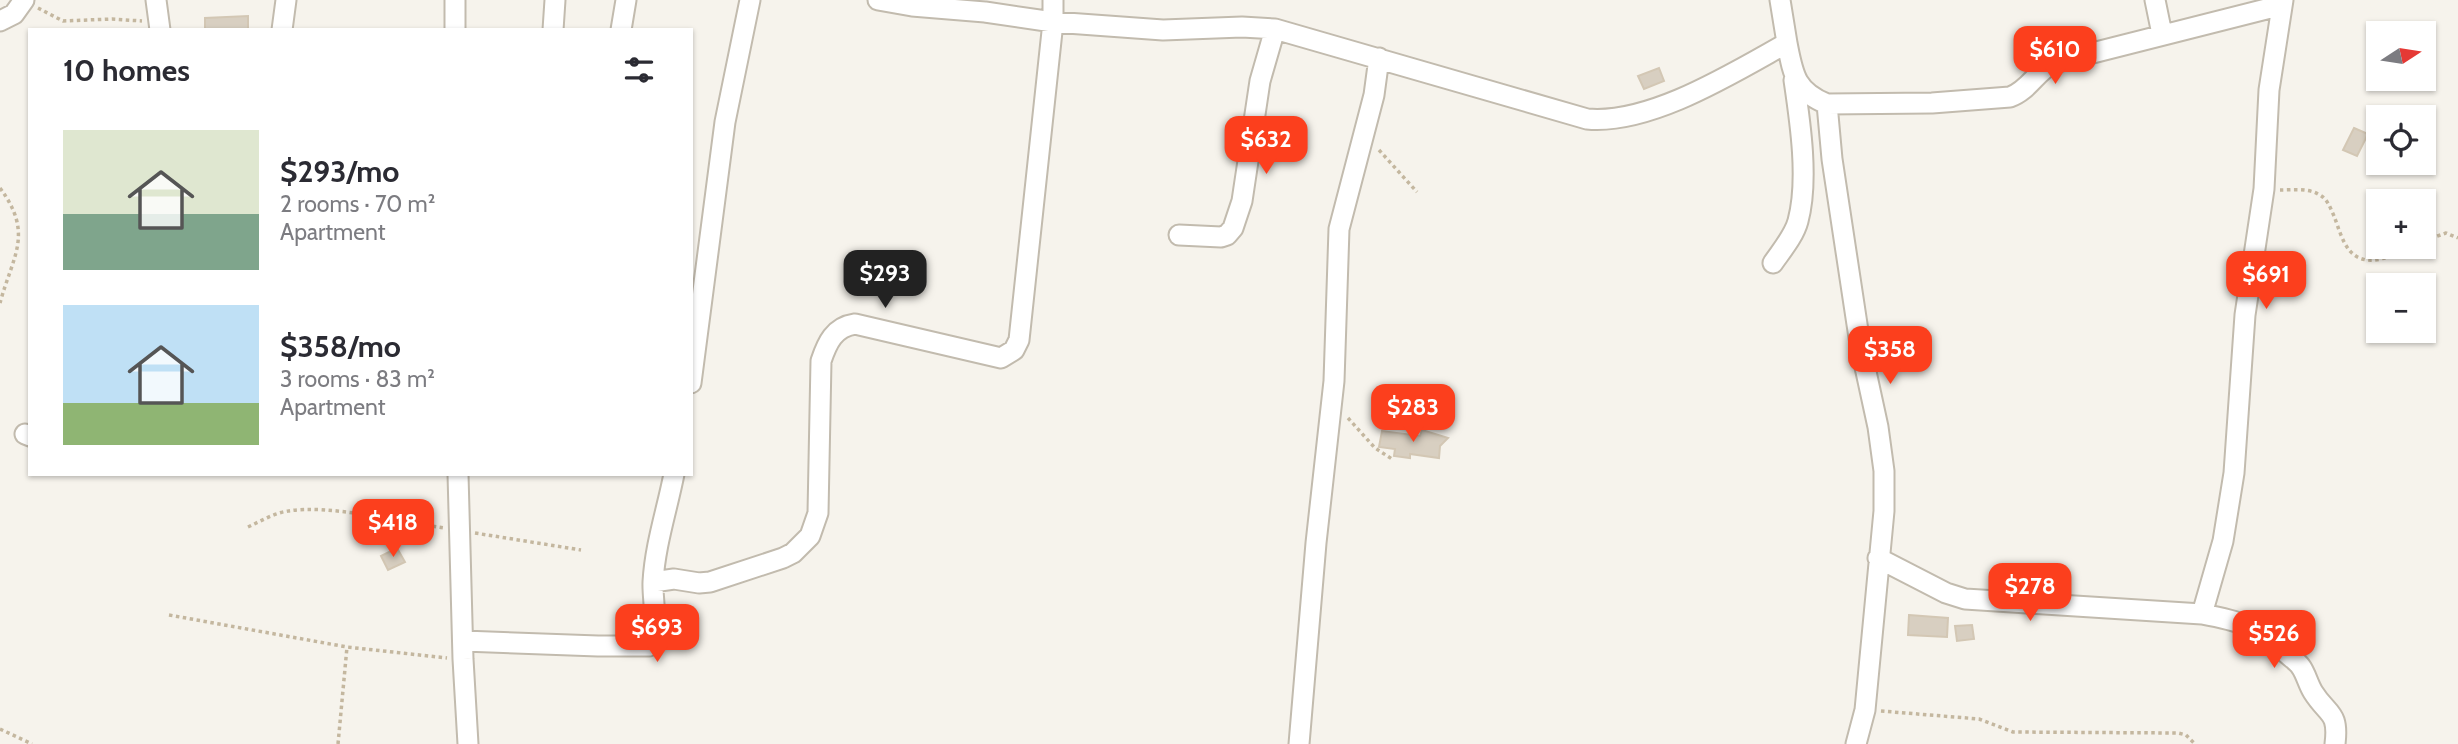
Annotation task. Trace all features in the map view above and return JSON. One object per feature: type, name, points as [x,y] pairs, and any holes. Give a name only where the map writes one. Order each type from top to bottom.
[{"type":"street","points":[[0,21],[14,14],[24,0]]},
{"type":"street","points":[[156,0],[160,26]]},
{"type":"street","points":[[282,28],[286,0]]},
{"type":"street","points":[[455,0],[455,28]]},
{"type":"street","points":[[553,28],[555,0]]},
{"type":"street","points":[[621,28],[626,0]]},
{"type":"street","points":[[693,368],[725,122],[750,0]]},
{"type":"street","points":[[878,0],[1053,22],[1163,30],[1242,27],[1275,29],[1587,119],[1599,120],[1622,118],[1672,101],[1716,82],[1787,43]]},
{"type":"street","points":[[653,582],[674,579],[699,583],[716,580],[793,553],[810,536],[818,513],[821,361],[828,343],[841,328],[855,324],[1001,358],[1014,350],[1019,340],[1053,22],[1053,0]]},
{"type":"street","points":[[1773,263],[1798,223],[1803,152],[1794,75],[1780,0]]},
{"type":"street","points":[[2155,0],[2162,34]]},
{"type":"street","points":[[1794,75],[1807,93],[1827,104],[1932,103],[2010,97],[2019,93],[2049,64],[2162,34],[2224,21],[2282,2],[2269,90],[2263,189],[2245,315],[2234,473],[2223,541],[2202,614]]},
{"type":"street","points":[[1179,235],[1221,237],[1233,228],[1242,201],[1260,81],[1275,29]]},
{"type":"street","points":[[1298,744],[1332,398],[1339,229],[1374,94],[1379,58]]},
{"type":"street","points":[[1827,104],[1832,159],[1860,344],[1878,426],[1884,471],[1884,510],[1865,710],[1856,744]]},
{"type":"street","points":[[458,476],[468,744]]},
{"type":"street","points":[[463,650],[649,646],[654,636],[653,582],[658,541],[674,476]]},
{"type":"street","points":[[1878,558],[1946,593],[1965,599],[2202,614],[2235,620],[2262,631],[2300,665],[2312,691],[2335,719],[2335,744]]},
{"type":"path","points":[[24,0],[64,21],[113,19],[160,26]]},
{"type":"path","points":[[1363,132],[1417,192]]},
{"type":"path","points":[[0,188],[14,211],[19,227],[17,244],[0,303]]},
{"type":"path","points":[[2263,189],[2313,192],[2320,195],[2329,205],[2349,250],[2366,259]]},
{"type":"path","points":[[2436,237],[2446,233],[2458,239]]},
{"type":"path","points":[[1332,398],[1375,448],[1392,459]]},
{"type":"path","points":[[248,527],[289,511],[340,512],[581,550]]},
{"type":"path","points":[[169,615],[347,648],[463,650]]},
{"type":"path","points":[[338,744],[347,648]]},
{"type":"path","points":[[1865,710],[1979,719],[2013,732],[2178,733],[2186,735],[2195,744]]},
{"type":"path","points":[[0,729],[32,744]]},
{"type":"building","points":[[248,16],[248,28],[205,28],[205,18]]},
{"type":"building","points":[[1659,68],[1664,81],[1644,89],[1638,76]]},
{"type":"building","points":[[2354,128],[2366,133],[2357,156],[2343,150]]},
{"type":"building","points":[[1422,430],[1448,438],[1440,446],[1439,458],[1410,454],[1410,458],[1394,456],[1395,449],[1379,447],[1382,431],[1420,436]]},
{"type":"building","points":[[397,548],[405,562],[388,570],[381,556]]},
{"type":"building","points":[[1909,615],[1948,618],[1947,637],[1908,635]]},
{"type":"building","points":[[1972,625],[1974,639],[1957,641],[1955,626]]}]
